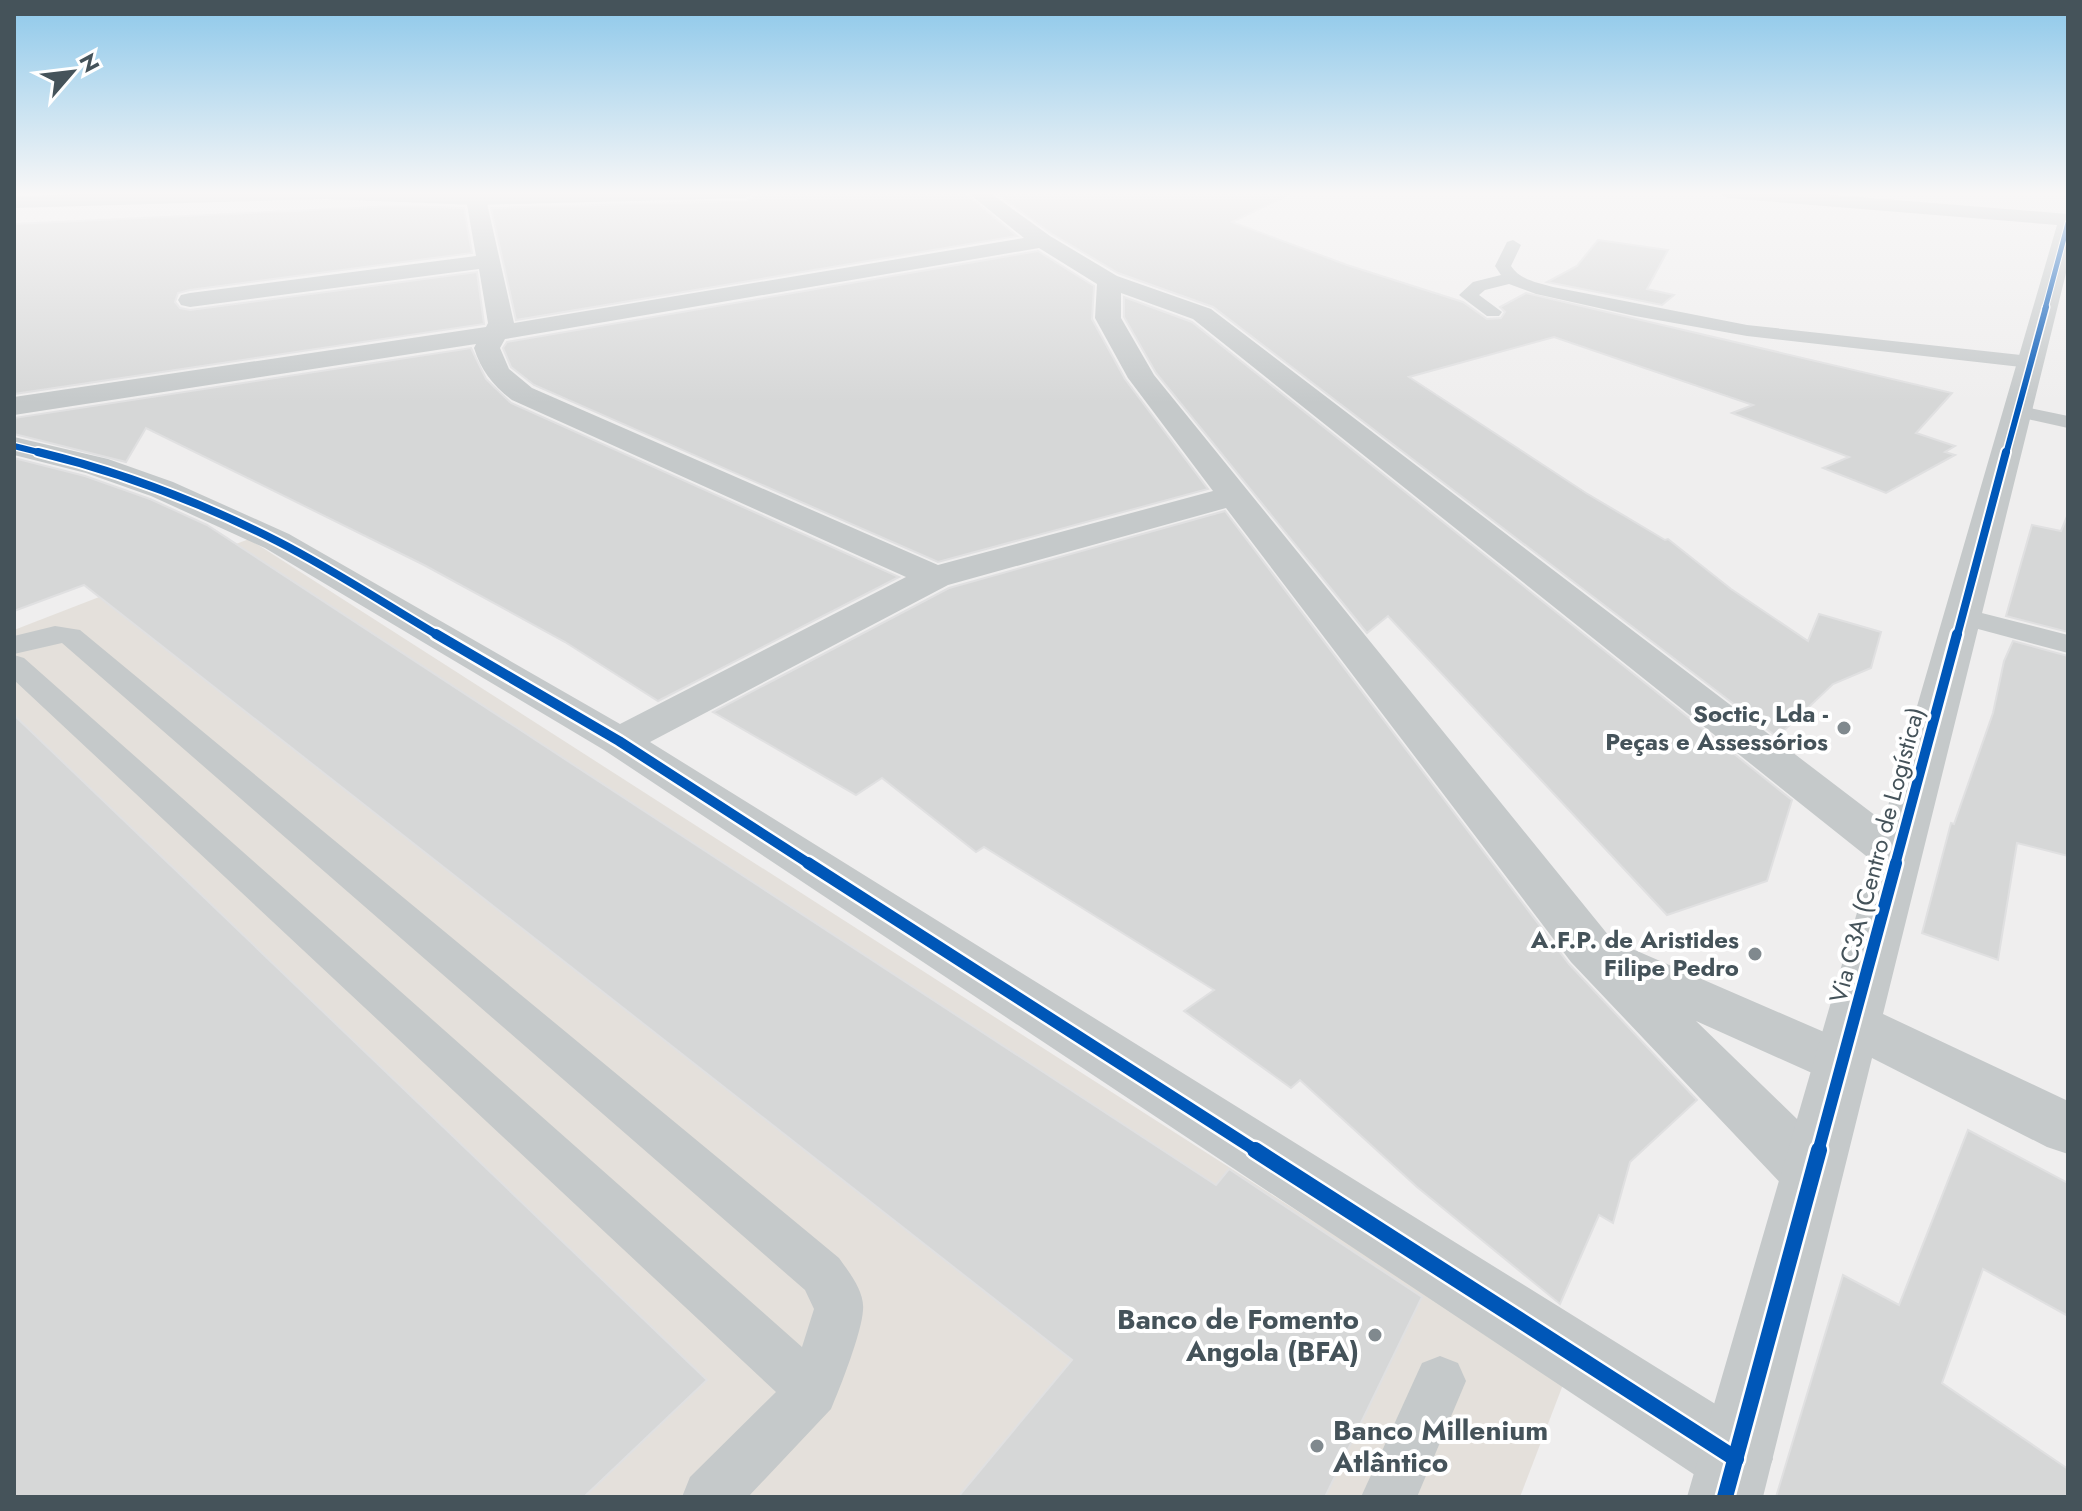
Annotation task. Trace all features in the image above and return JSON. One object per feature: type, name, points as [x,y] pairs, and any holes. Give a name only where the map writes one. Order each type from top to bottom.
[{"type":"street","points":[[190,300],[476,263]]},
{"type":"street","points":[[488,263],[501,323],[487,348],[494,369],[503,381],[522,394],[935,577]]},
{"type":"street","points":[[14,406],[496,334],[924,263]]},
{"type":"street","points":[[1078,263],[1109,281],[1202,314],[1897,856]]},
{"type":"street","name":"Via C3A (Centro de Logística)","points":[[1730,1478],[2057,263]]},
{"type":"street","points":[[1109,281],[1108,318],[1133,366],[1590,949],[1812,1174]]},
{"type":"street","points":[[25,454],[97,466],[162,489],[277,541],[619,741],[1730,1478]]},
{"type":"street","points":[[619,741],[935,577],[1235,495]]},
{"type":"street","points":[[1590,949],[2063,1127]]},
{"type":"lane","points":[[1505,263],[1503,266],[1511,278]]},
{"type":"lane","points":[[1493,312],[1468,295],[1479,286],[1511,278],[1548,291],[1626,310],[1708,325],[1866,346],[2030,362]]},
{"type":"lane","points":[[2016,411],[2068,422]]},
{"type":"lane","points":[[1962,616],[2068,644]]},
{"type":"lane","points":[[14,645],[55,634],[70,636],[822,1274],[834,1291],[839,1309],[813,1391],[710,1497]]},
{"type":"lane","points":[[14,664],[813,1391]]},
{"type":"lane","points":[[1389,1497],[1440,1381]]},
{"type":"shaded area","points":[[249,539],[1564,1382],[1520,1497],[14,1497],[14,630]]},
{"type":"building","points":[[14,263],[399,263],[178,293],[175,302],[180,308],[190,310],[477,272],[484,324],[14,394]]},
{"type":"building","points":[[503,263],[859,263],[516,320]]},
{"type":"building","points":[[971,263],[1056,263],[1094,286],[1092,319],[1125,379],[1208,489],[938,562],[534,385],[511,367],[503,348],[507,342]]},
{"type":"building","points":[[1100,263],[1340,263],[1463,302],[1487,319],[1501,318],[1505,312],[1500,307],[1526,293],[1952,393],[1916,433],[1955,446],[1945,452],[1955,455],[1886,493],[1823,468],[1849,457],[1732,413],[1753,405],[1554,337],[1409,377],[1586,493],[1668,539],[1731,589],[1808,641],[1819,614],[1881,632],[1871,668],[1833,684],[1777,737],[1213,307],[1118,273]]},
{"type":"building","points":[[1580,263],[1661,263],[1647,289],[1674,295],[1662,305],[1547,282]]},
{"type":"building","points":[[1124,297],[1192,322],[1792,800],[1767,881],[1667,915],[1388,616],[1367,633],[1156,373],[1124,317]]},
{"type":"building","points":[[471,348],[486,379],[511,403],[899,577],[658,701],[565,642],[424,565],[146,428],[126,462],[14,434],[14,418]]},
{"type":"building","points":[[14,458],[85,476],[150,499],[207,525],[1216,1185],[1229,1169],[1422,1297],[1325,1497],[958,1497],[1072,1360],[84,585],[14,611]]},
{"type":"building","points":[[1225,511],[1569,964],[1697,1100],[1630,1162],[1613,1223],[1599,1215],[1560,1304],[1417,1187],[1300,1080],[1291,1088],[1184,1011],[1214,990],[984,847],[976,852],[882,778],[856,795],[713,712],[949,588]]},
{"type":"building","points":[[2068,514],[2068,632],[2006,616],[2032,525],[2061,531]]},
{"type":"building","points":[[2013,641],[2068,656],[2068,856],[2017,843],[1998,960],[1922,933],[1951,823],[1954,824],[1993,713],[2004,661]]},
{"type":"building","points":[[14,715],[707,1380],[584,1497],[14,1497]]},
{"type":"building","points":[[1968,1130],[2068,1183],[2068,1316],[1983,1269],[1942,1383],[2068,1469],[2068,1497],[1776,1497],[1843,1275],[1899,1305]]},
{"type":"cycle path","points":[[1725,1497],[2057,263]]},
{"type":"cycle path","points":[[14,446],[97,466],[162,489],[277,541],[619,741],[1736,1459]]},
{"type":"place","name":"Soctic, Lda - Peças e Assessórios","points":[[1844,728]]},
{"type":"place","name":"A.F.P. de Aristides Filipe Pedro","points":[[1755,954]]},
{"type":"place","name":"Banco de Fomento Angola (BFA)","points":[[1375,1335]]},
{"type":"place","name":"Banco Millenium Atlântico","points":[[1317,1446]]}]
